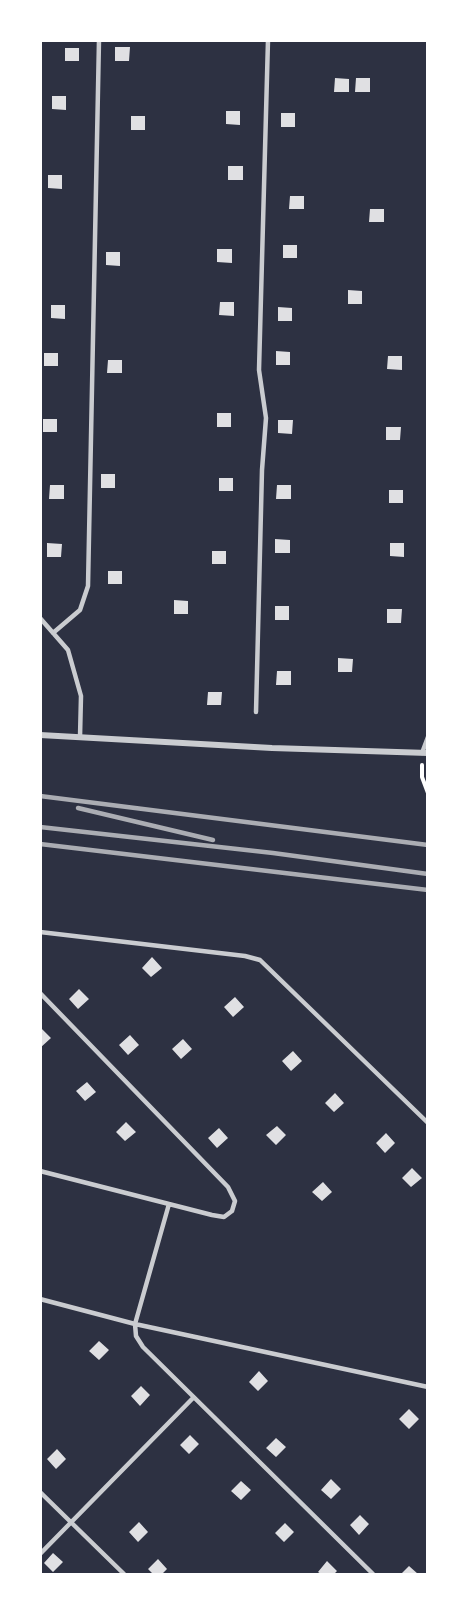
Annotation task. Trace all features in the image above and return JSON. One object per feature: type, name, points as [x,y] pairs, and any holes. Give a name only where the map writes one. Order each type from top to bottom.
[{"type":"street","points":[[40,735],[272,748],[425,753]]},
{"type":"lane","points":[[53,633],[80,610],[88,586],[99,40]]},
{"type":"lane","points":[[256,712],[262,470],[266,418],[259,370],[268,40]]},
{"type":"lane","points":[[40,618],[68,650],[81,696],[80,737]]},
{"type":"lane","points":[[425,753],[428,737]]},
{"type":"lane","points":[[40,932],[245,956],[260,960],[428,1123]]},
{"type":"lane","points":[[40,993],[228,1187],[235,1201],[232,1211],[224,1216],[40,1171]]},
{"type":"lane","points":[[169,1204],[135,1324],[136,1336],[142,1347],[373,1575]]},
{"type":"lane","points":[[40,1299],[135,1324],[428,1387]]},
{"type":"lane","points":[[40,1554],[193,1398]]},
{"type":"lane","points":[[40,1492],[124,1575]]},
{"type":"path","points":[[425,753],[423,777],[428,793]]},
{"type":"building","points":[[115,47],[130,47],[129,61],[115,61]]},
{"type":"building","points":[[65,48],[79,48],[79,61],[65,61]]},
{"type":"building","points":[[335,78],[349,79],[349,92],[334,92]]},
{"type":"building","points":[[356,78],[370,78],[370,92],[355,92]]},
{"type":"building","points":[[52,96],[66,96],[66,110],[52,109]]},
{"type":"building","points":[[226,111],[240,111],[240,125],[226,124]]},
{"type":"building","points":[[281,113],[295,113],[295,127],[281,127]]},
{"type":"building","points":[[131,116],[145,116],[145,130],[131,130]]},
{"type":"building","points":[[228,166],[243,166],[243,180],[228,180]]},
{"type":"building","points":[[48,175],[62,175],[62,189],[48,188]]},
{"type":"building","points":[[290,196],[304,196],[304,209],[289,209]]},
{"type":"building","points":[[370,209],[384,209],[384,222],[369,222]]},
{"type":"building","points":[[283,245],[297,245],[297,258],[283,258]]},
{"type":"building","points":[[217,249],[232,249],[232,263],[217,262]]},
{"type":"building","points":[[106,252],[120,252],[120,266],[106,265]]},
{"type":"building","points":[[348,290],[362,291],[362,304],[348,304]]},
{"type":"building","points":[[220,302],[234,302],[234,316],[219,315]]},
{"type":"building","points":[[51,305],[65,305],[65,319],[51,318]]},
{"type":"building","points":[[278,307],[292,308],[292,321],[278,321]]},
{"type":"building","points":[[276,351],[290,352],[290,365],[276,365]]},
{"type":"building","points":[[44,353],[58,353],[58,366],[44,366]]},
{"type":"building","points":[[388,356],[402,356],[402,370],[387,369]]},
{"type":"building","points":[[108,360],[122,360],[122,373],[107,373]]},
{"type":"building","points":[[217,413],[231,413],[231,427],[217,427]]},
{"type":"building","points":[[43,419],[57,419],[57,432],[43,432]]},
{"type":"building","points":[[278,420],[293,420],[292,434],[278,433]]},
{"type":"building","points":[[386,427],[401,427],[400,440],[386,440]]},
{"type":"building","points":[[101,474],[115,474],[115,488],[101,488]]},
{"type":"building","points":[[219,478],[233,478],[233,491],[219,491]]},
{"type":"building","points":[[50,485],[64,485],[64,499],[49,499]]},
{"type":"building","points":[[277,485],[291,485],[291,499],[276,499]]},
{"type":"building","points":[[389,490],[403,490],[403,503],[389,503]]},
{"type":"building","points":[[275,539],[290,540],[290,553],[275,553]]},
{"type":"building","points":[[47,543],[62,544],[61,557],[47,557]]},
{"type":"building","points":[[390,543],[404,543],[404,557],[390,556]]},
{"type":"building","points":[[212,551],[226,551],[226,564],[212,564]]},
{"type":"building","points":[[108,571],[122,571],[122,584],[108,584]]},
{"type":"building","points":[[174,600],[188,601],[188,614],[174,614]]},
{"type":"building","points":[[275,606],[289,606],[289,620],[275,620]]},
{"type":"building","points":[[387,609],[402,609],[401,623],[387,623]]},
{"type":"building","points":[[338,658],[353,659],[352,672],[338,672]]},
{"type":"building","points":[[277,671],[291,671],[291,685],[276,685]]},
{"type":"building","points":[[208,692],[222,692],[221,705],[207,705]]},
{"type":"building","points":[[152,957],[162,968],[151,977],[142,968]]},
{"type":"building","points":[[79,989],[89,999],[78,1009],[69,999]]},
{"type":"building","points":[[235,997],[244,1007],[233,1017],[224,1007]]},
{"type":"building","points":[[40,1027],[51,1038],[40,1048]]},
{"type":"building","points":[[130,1035],[139,1045],[128,1055],[119,1045]]},
{"type":"building","points":[[183,1039],[192,1049],[181,1059],[172,1049]]},
{"type":"building","points":[[293,1051],[302,1061],[291,1071],[282,1061]]},
{"type":"building","points":[[87,1082],[96,1092],[85,1101],[76,1091]]},
{"type":"building","points":[[335,1093],[344,1103],[334,1112],[325,1103]]},
{"type":"building","points":[[126,1122],[136,1132],[125,1141],[116,1132]]},
{"type":"building","points":[[277,1126],[286,1135],[276,1145],[266,1135]]},
{"type":"building","points":[[219,1128],[228,1138],[217,1148],[208,1138]]},
{"type":"building","points":[[386,1133],[395,1143],[385,1153],[376,1143]]},
{"type":"building","points":[[412,1168],[422,1178],[411,1187],[402,1178]]},
{"type":"building","points":[[323,1182],[332,1192],[322,1201],[312,1192]]},
{"type":"building","points":[[99,1341],[109,1350],[99,1360],[89,1351]]},
{"type":"building","points":[[259,1371],[268,1381],[258,1391],[249,1382]]},
{"type":"building","points":[[141,1386],[150,1395],[140,1406],[131,1396]]},
{"type":"building","points":[[409,1409],[419,1419],[409,1429],[399,1419]]},
{"type":"building","points":[[190,1435],[199,1444],[189,1454],[180,1445]]},
{"type":"building","points":[[276,1438],[286,1447],[276,1457],[266,1448]]},
{"type":"building","points":[[57,1449],[66,1459],[56,1469],[47,1459]]},
{"type":"building","points":[[331,1479],[341,1489],[331,1499],[321,1490]]},
{"type":"building","points":[[241,1481],[251,1490],[241,1500],[231,1491]]},
{"type":"building","points":[[360,1515],[369,1524],[359,1535],[350,1525]]},
{"type":"building","points":[[139,1522],[148,1532],[138,1542],[129,1532]]},
{"type":"building","points":[[285,1523],[294,1532],[284,1542],[275,1533]]},
{"type":"building","points":[[53,1553],[63,1562],[53,1572],[44,1563]]},
{"type":"building","points":[[158,1559],[167,1569],[162,1574],[153,1574],[148,1569]]},
{"type":"building","points":[[327,1561],[337,1571],[334,1574],[318,1572]]},
{"type":"building","points":[[409,1566],[418,1574],[401,1574]]},
{"type":"railway","points":[[40,796],[428,845]]},
{"type":"railway","points":[[78,808],[213,840]]},
{"type":"railway","points":[[40,827],[273,853],[428,874]]},
{"type":"railway","points":[[40,844],[428,890]]}]
